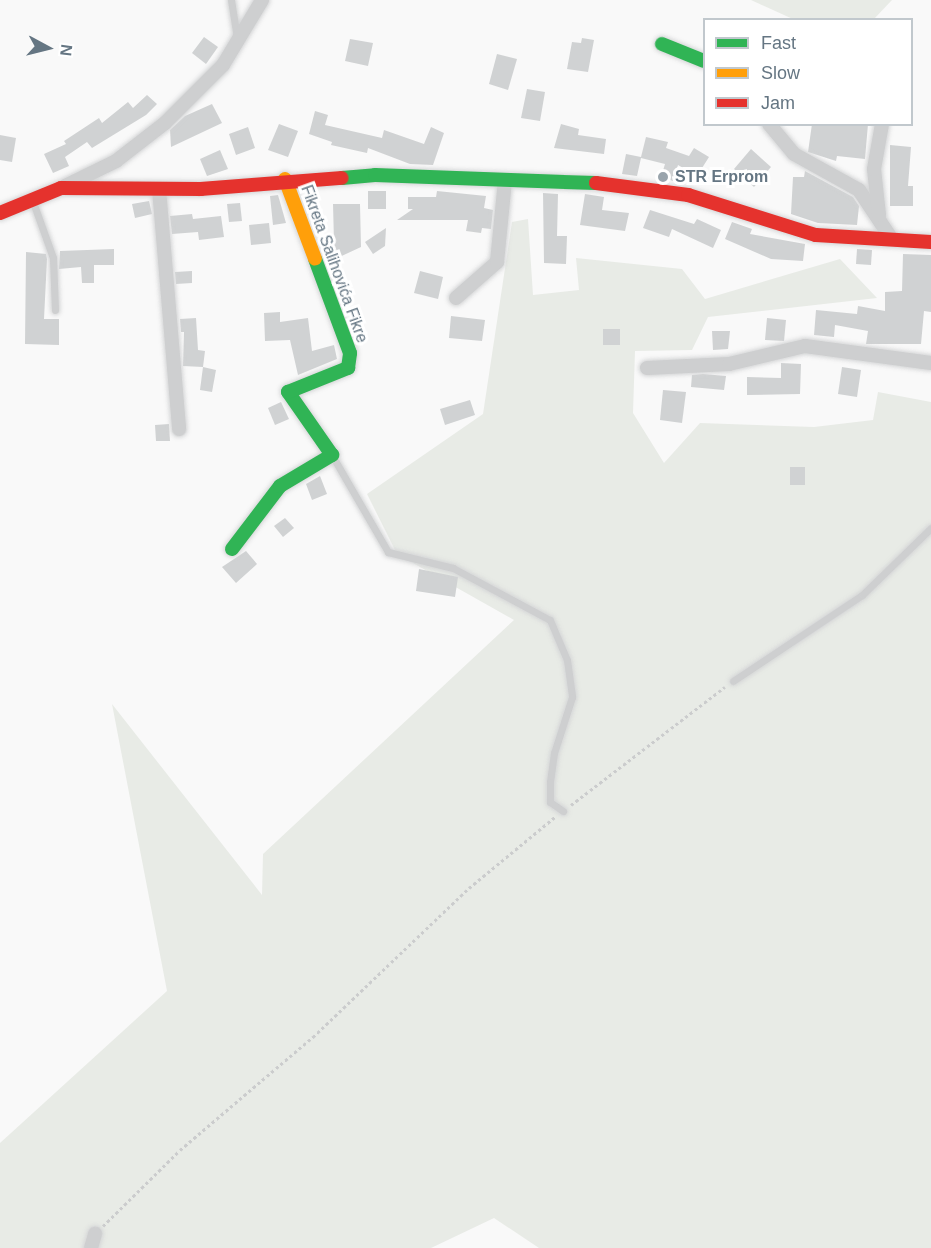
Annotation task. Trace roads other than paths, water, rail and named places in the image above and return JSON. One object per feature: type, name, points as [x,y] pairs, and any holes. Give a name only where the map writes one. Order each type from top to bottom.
[{"type":"street","name":"Fikreta Salihovića Fikre","points":[[0,213],[61,188],[116,161],[165,123],[223,65],[262,0]]},
{"type":"street","points":[[662,44],[703,60]]},
{"type":"street","points":[[772,126],[794,154],[859,190],[891,238]]},
{"type":"street","points":[[879,217],[874,169],[882,126]]},
{"type":"street","name":"Fikreta Salihovića Fikre","points":[[61,188],[201,189],[285,179],[375,175],[591,182],[688,195],[816,235],[931,242]]},
{"type":"street","name":"Fikreta Salihovića Fikre","points":[[285,179],[350,353],[348,368],[288,392],[332,455]]},
{"type":"street","points":[[456,297],[497,261],[505,181]]},
{"type":"street","points":[[159,189],[180,429]]},
{"type":"street","points":[[647,368],[729,364],[805,346],[931,363]]},
{"type":"street","points":[[232,549],[280,486],[332,455]]},
{"type":"street","points":[[91,1248],[95,1234]]},
{"type":"lane","points":[[231,0],[237,42]]},
{"type":"lane","points":[[32,200],[53,258],[55,310]]},
{"type":"lane","points":[[332,455],[388,552],[453,568],[550,620],[567,660],[572,697],[554,753],[550,782],[550,802],[563,811]]},
{"type":"lane","points":[[733,681],[862,595],[931,528]]},
{"type":"place","name":"STR Erprom","points":[[663,177]]}]
